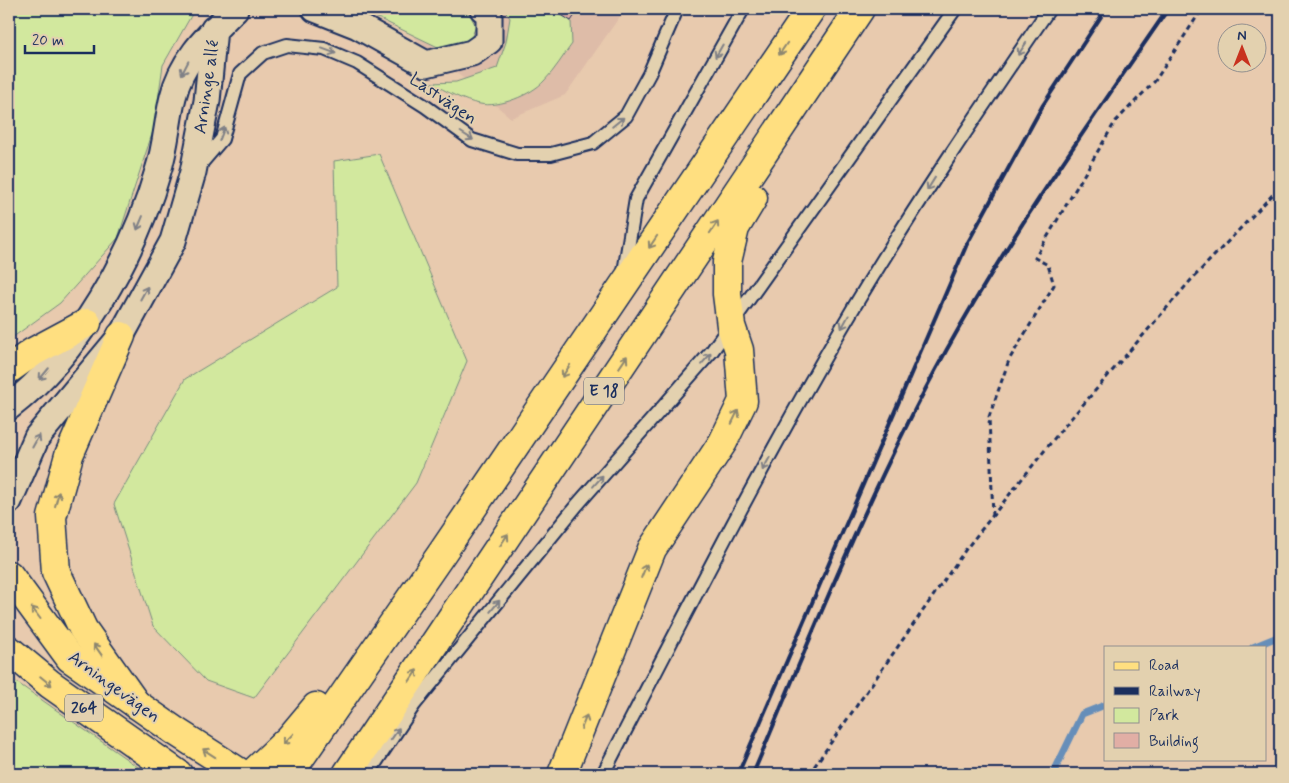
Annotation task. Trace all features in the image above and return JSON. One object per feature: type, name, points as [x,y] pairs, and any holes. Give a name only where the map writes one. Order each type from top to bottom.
[{"type":"main road","name":"E 18","points":[[289,774],[442,553],[811,9]]},
{"type":"main road","name":"E 18","points":[[347,774],[860,9]]},
{"type":"main road","points":[[562,774],[652,549],[723,442],[743,401],[739,350],[732,326],[727,294],[727,262],[735,228],[763,181],[881,9]]},
{"type":"main road","points":[[9,369],[33,352],[87,323]]},
{"type":"main road","points":[[120,336],[69,454],[52,516],[56,572],[83,629],[136,704]]},
{"type":"main road","points":[[252,774],[290,738],[442,553]]},
{"type":"main road","name":"Arningevägen","points":[[9,575],[70,658],[242,774]]},
{"type":"main road","name":"Arningevägen","points":[[9,650],[50,684],[170,769]]},
{"type":"street","points":[[214,29],[235,9]]},
{"type":"street","points":[[315,9],[358,26],[426,64],[472,52],[489,41],[489,14],[482,9]]},
{"type":"street","name":"Arninge allé","points":[[9,501],[37,437],[120,336],[173,241],[193,172],[207,102],[214,29]]},
{"type":"street","name":"Arninge allé","points":[[9,407],[30,391],[87,323],[115,276],[140,223],[158,171],[173,96],[184,68],[199,44],[214,29]]},
{"type":"lane","name":"Lastvägen","points":[[193,172],[222,139],[240,74],[263,52],[287,45],[324,49],[357,63],[425,106],[472,140],[481,143],[517,154],[551,154],[593,143],[626,116],[650,74],[677,9]]},
{"type":"lane","points":[[622,287],[636,199],[743,9]]},
{"type":"lane","points":[[368,774],[420,697],[577,505],[732,326],[955,9]]},
{"type":"lane","points":[[603,774],[728,530],[854,307],[951,152],[1049,9]]},
{"type":"path","points":[[993,516],[989,417],[1009,360],[1054,285],[1048,265],[1035,258],[1115,122],[1155,81],[1202,9]]},
{"type":"path","points":[[809,774],[966,549],[1109,372],[1190,280],[1280,187]]},
{"type":"shaded area","points":[[380,9],[625,9],[565,95],[511,118]]},
{"type":"green space","points":[[9,9],[195,9],[163,65],[154,128],[118,238],[60,303],[9,340]]},
{"type":"green space","points":[[359,9],[462,9],[470,15],[476,26],[470,41],[440,48]]},
{"type":"green space","points":[[504,9],[552,9],[571,21],[572,44],[544,81],[531,91],[514,99],[488,105],[467,101],[431,83],[456,82],[497,68],[506,42],[510,18]]},
{"type":"green space","points":[[379,154],[467,361],[416,483],[254,698],[206,681],[153,626],[114,504],[185,379],[337,287],[334,161]]},
{"type":"green space","points":[[9,677],[148,774],[9,774]]},
{"type":"building","points":[[552,9],[579,9],[571,21]]},
{"type":"waterway","points":[[1255,646],[1280,636]]},
{"type":"waterway","points":[[1053,774],[1082,714],[1104,705]]},
{"type":"railway","points":[[738,774],[967,244],[1043,105],[1106,9]]},
{"type":"railway","points":[[753,774],[868,507],[946,351],[1025,220],[1168,9]]}]
